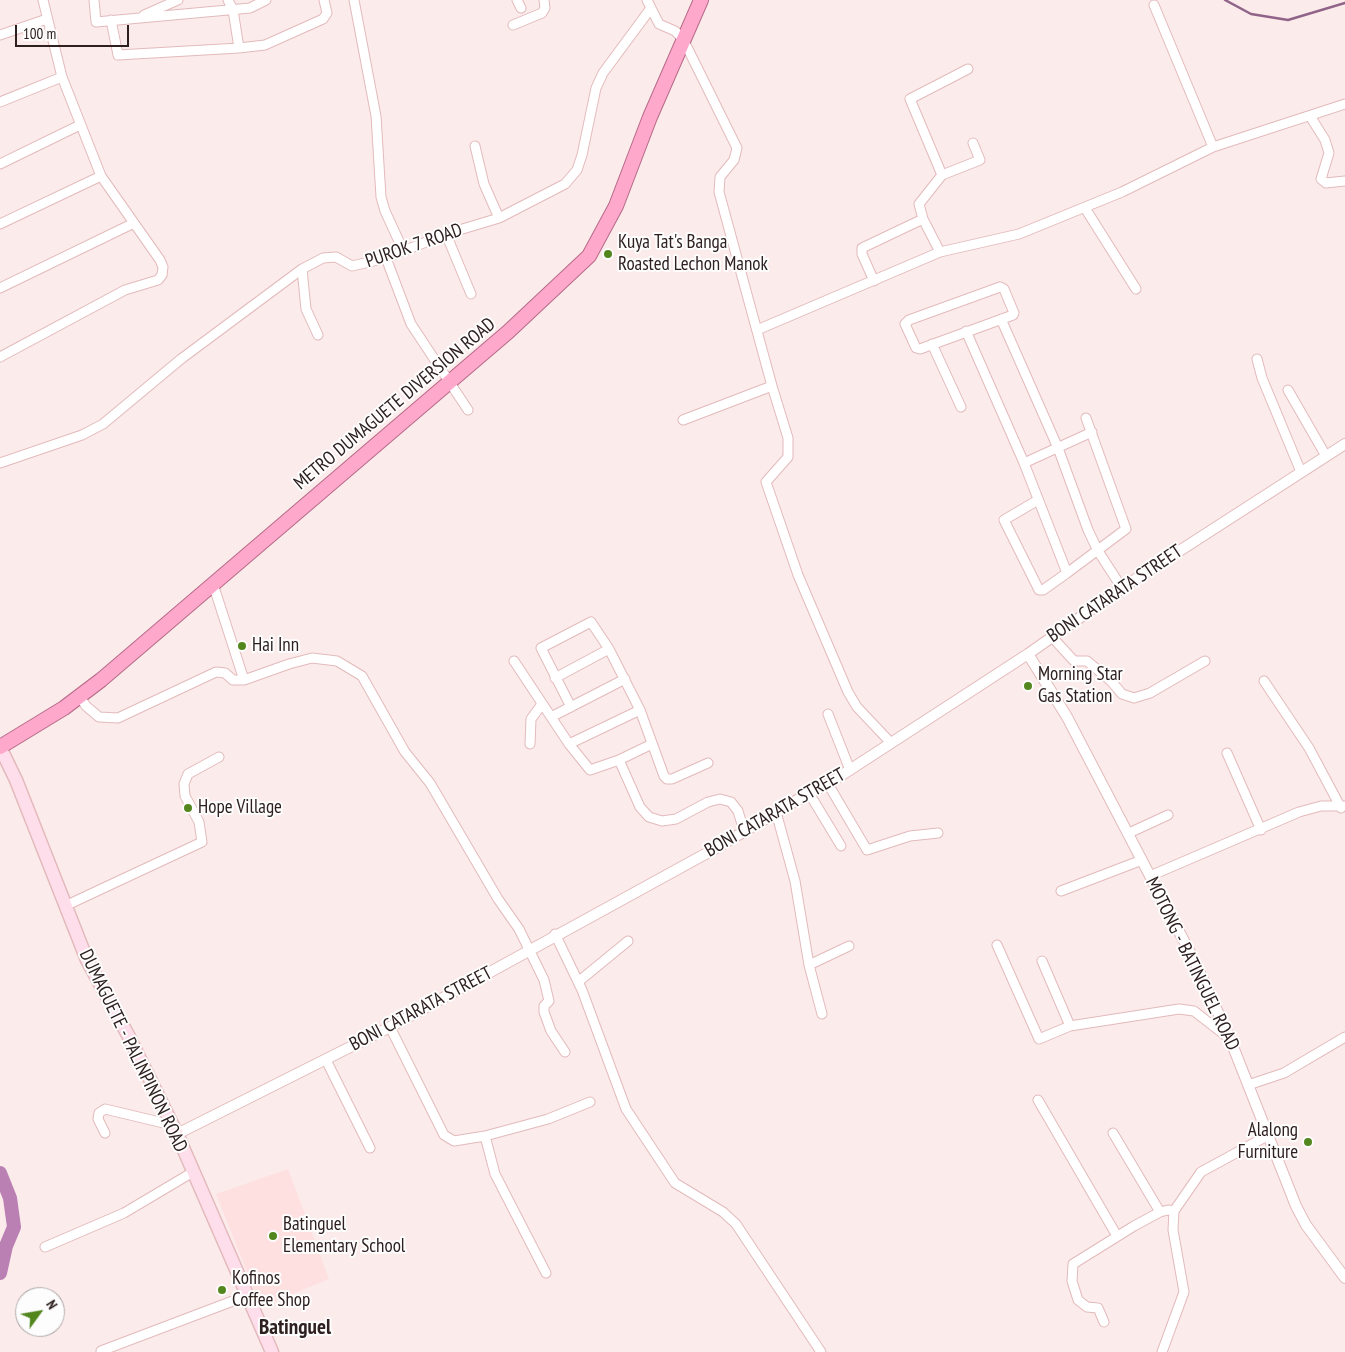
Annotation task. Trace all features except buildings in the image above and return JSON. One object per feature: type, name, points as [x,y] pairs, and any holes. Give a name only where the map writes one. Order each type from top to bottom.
[{"type":"highway","name":"METRO DUMAGUETE DIVERSION ROAD","points":[[0,747],[80,697],[539,305],[589,256],[616,206],[683,38],[701,0]]},
{"type":"main road","name":"DUMAGUETE - PALINPINON ROAD","points":[[0,747],[16,780],[87,960],[174,1129],[272,1352]]},
{"type":"street","points":[[0,357],[125,290],[158,280],[162,275],[160,260],[101,176],[62,77],[43,0]]},
{"type":"street","points":[[94,0],[96,22],[250,8],[266,0]]},
{"type":"street","points":[[138,18],[178,0]]},
{"type":"street","points":[[228,0],[232,10],[239,48]]},
{"type":"street","points":[[111,20],[118,55],[239,48],[266,45],[323,19],[326,13],[324,0]]},
{"type":"street","points":[[354,0],[376,116],[381,197],[385,211],[403,250]]},
{"type":"street","points":[[513,25],[542,13],[545,8],[544,0]]},
{"type":"street","points":[[649,4],[659,24],[675,31],[683,38],[737,148],[734,160],[720,177],[719,192],[788,438],[788,457],[766,482],[798,575],[848,692],[857,707],[891,743]]},
{"type":"street","name":"PUROK 7 ROAD","points":[[0,463],[82,435],[103,424],[181,359],[302,269],[323,258],[336,257],[352,266],[386,258],[446,234],[499,218],[565,184],[577,170],[596,88],[603,73],[649,4]]},
{"type":"street","points":[[1154,5],[1213,147]]},
{"type":"street","points":[[0,35],[47,19]]},
{"type":"street","points":[[942,175],[910,99],[968,70]]},
{"type":"street","points":[[0,102],[62,77]]},
{"type":"street","points":[[757,330],[940,252],[1019,234],[1084,208],[1122,192],[1213,147],[1345,104]]},
{"type":"street","points":[[1310,116],[1325,140],[1329,154],[1321,179],[1326,183],[1345,181]]},
{"type":"street","points":[[0,164],[80,125]]},
{"type":"street","points":[[940,252],[923,219],[919,207],[920,201],[942,175],[980,160],[973,143]]},
{"type":"street","points":[[474,146],[484,184],[499,218]]},
{"type":"street","points":[[0,224],[101,176]]},
{"type":"street","points":[[1084,208],[1136,289]]},
{"type":"street","points":[[874,281],[862,254],[862,248],[923,219]]},
{"type":"street","points":[[0,288],[134,223]]},
{"type":"street","points":[[446,234],[471,294]]},
{"type":"street","points":[[386,258],[411,324],[468,410]]},
{"type":"street","points":[[302,269],[306,309],[318,335]]},
{"type":"street","points":[[1000,287],[1004,289],[1014,313],[1001,319],[916,348],[905,324],[908,320],[1000,287]]},
{"type":"street","points":[[1001,319],[1058,448],[1098,551],[1122,588]]},
{"type":"street","points":[[966,331],[1024,463],[1067,573]]},
{"type":"street","points":[[932,344],[961,407]]},
{"type":"street","points":[[1257,360],[1262,378],[1301,472]]},
{"type":"street","points":[[683,420],[772,386]]},
{"type":"street","points":[[1288,390],[1326,456]]},
{"type":"street","points":[[1038,500],[1004,520],[1039,590],[1043,590],[1122,533],[1126,524],[1086,418]]},
{"type":"street","points":[[1024,463],[1092,432]]},
{"type":"street","name":"BONI CATARATA STREET","points":[[174,1129],[326,1060],[390,1027],[828,784],[1028,654],[1122,588],[1345,444]]},
{"type":"street","points":[[213,584],[244,680]]},
{"type":"street","points":[[571,707],[541,651],[542,646],[591,622],[609,649],[625,679],[640,710],[667,779],[672,779],[708,763]]},
{"type":"street","points":[[1052,637],[1074,661],[1087,661],[1111,681],[1122,694],[1134,698],[1150,693],[1205,661]]},
{"type":"street","points":[[554,678],[609,649]]},
{"type":"street","name":"MOTONG - BATINGUEL ROAD","points":[[1028,654],[1067,717],[1195,962],[1230,1039],[1267,1136],[1306,1225],[1345,1278]]},
{"type":"street","points":[[80,697],[86,706],[99,717],[118,718],[216,672],[224,672],[233,680],[244,680],[288,664],[312,658],[337,661],[362,676],[405,752],[430,783],[498,899],[519,929],[548,993],[549,1001],[544,1006],[544,1012],[551,1030],[564,1052]]},
{"type":"street","points":[[514,661],[569,744],[590,770],[619,760],[652,744]]},
{"type":"street","points":[[551,717],[625,679]]},
{"type":"street","points":[[1264,681],[1309,748],[1343,807]]},
{"type":"street","points":[[530,744],[531,719],[542,704]]},
{"type":"street","points":[[569,744],[640,710]]},
{"type":"street","points":[[828,714],[850,770]]},
{"type":"street","points":[[1227,754],[1260,830]]},
{"type":"street","points":[[65,906],[202,842],[200,822],[185,796],[184,784],[188,774],[219,757]]},
{"type":"street","points":[[619,760],[640,807],[649,817],[662,821],[676,819],[708,802],[720,799],[731,802],[738,811],[744,830]]},
{"type":"street","points":[[828,784],[867,850],[910,836],[938,832]]},
{"type":"street","points":[[809,793],[841,846]]},
{"type":"street","points":[[1150,876],[1312,808],[1321,806],[1343,807]]},
{"type":"street","points":[[776,812],[795,881],[809,965],[822,1014]]},
{"type":"street","points":[[1129,833],[1168,815]]},
{"type":"street","points":[[1061,891],[1142,860]]},
{"type":"street","points":[[555,934],[578,982],[626,1109],[675,1183],[723,1212],[736,1224],[821,1352]]},
{"type":"street","points":[[578,982],[628,941]]},
{"type":"street","points":[[997,945],[1039,1039],[1070,1026],[1179,1009],[1194,1011],[1230,1039]]},
{"type":"street","points":[[809,965],[850,946]]},
{"type":"street","points":[[1042,961],[1070,1026]]},
{"type":"street","points":[[390,1027],[444,1135],[454,1141],[485,1136],[548,1119],[590,1102]]},
{"type":"street","points":[[1248,1085],[1284,1074],[1345,1037]]},
{"type":"street","points":[[326,1060],[370,1148]]},
{"type":"street","points":[[1038,1100],[1117,1236]]},
{"type":"street","points":[[105,1133],[98,1118],[99,1113],[105,1109],[174,1129]]},
{"type":"street","points":[[1113,1133],[1160,1212]]},
{"type":"street","points":[[485,1136],[495,1174],[546,1273]]},
{"type":"street","points":[[1162,1352],[1184,1292],[1173,1230],[1174,1211],[1202,1172],[1267,1136]]},
{"type":"street","points":[[45,1247],[124,1213],[193,1172]]},
{"type":"street","points":[[1104,1322],[1098,1308],[1087,1307],[1078,1300],[1072,1281],[1073,1264],[1160,1212],[1174,1211]]},
{"type":"street","points":[[101,1351],[246,1296]]},
{"type":"shaded area","name":"Batinguel Elementary School","points":[[288,1169],[329,1279],[261,1307],[216,1194]]},
{"type":"waterway","points":[[1225,0],[1251,14],[1288,20],[1345,3]]},
{"type":"waterway","points":[[0,1173],[10,1198],[14,1227],[6,1246],[0,1273]]},
{"type":"place","name":"Kuya Tat's Banga Roasted Lechon Manok","points":[[608,254]]},
{"type":"place","name":"Hai Inn","points":[[242,646]]},
{"type":"place","name":"Morning Star Gas Station","points":[[1028,686]]},
{"type":"place","name":"Hope Village","points":[[188,808]]},
{"type":"place","name":"Alalong Furniture","points":[[1308,1142]]},
{"type":"place","name":"Batinguel Elementary School","points":[[273,1236]]},
{"type":"place","name":"Kofinos Coffee Shop","points":[[222,1290]]},
{"type":"district","name":"Batinguel","points":[[295,1328]]}]
